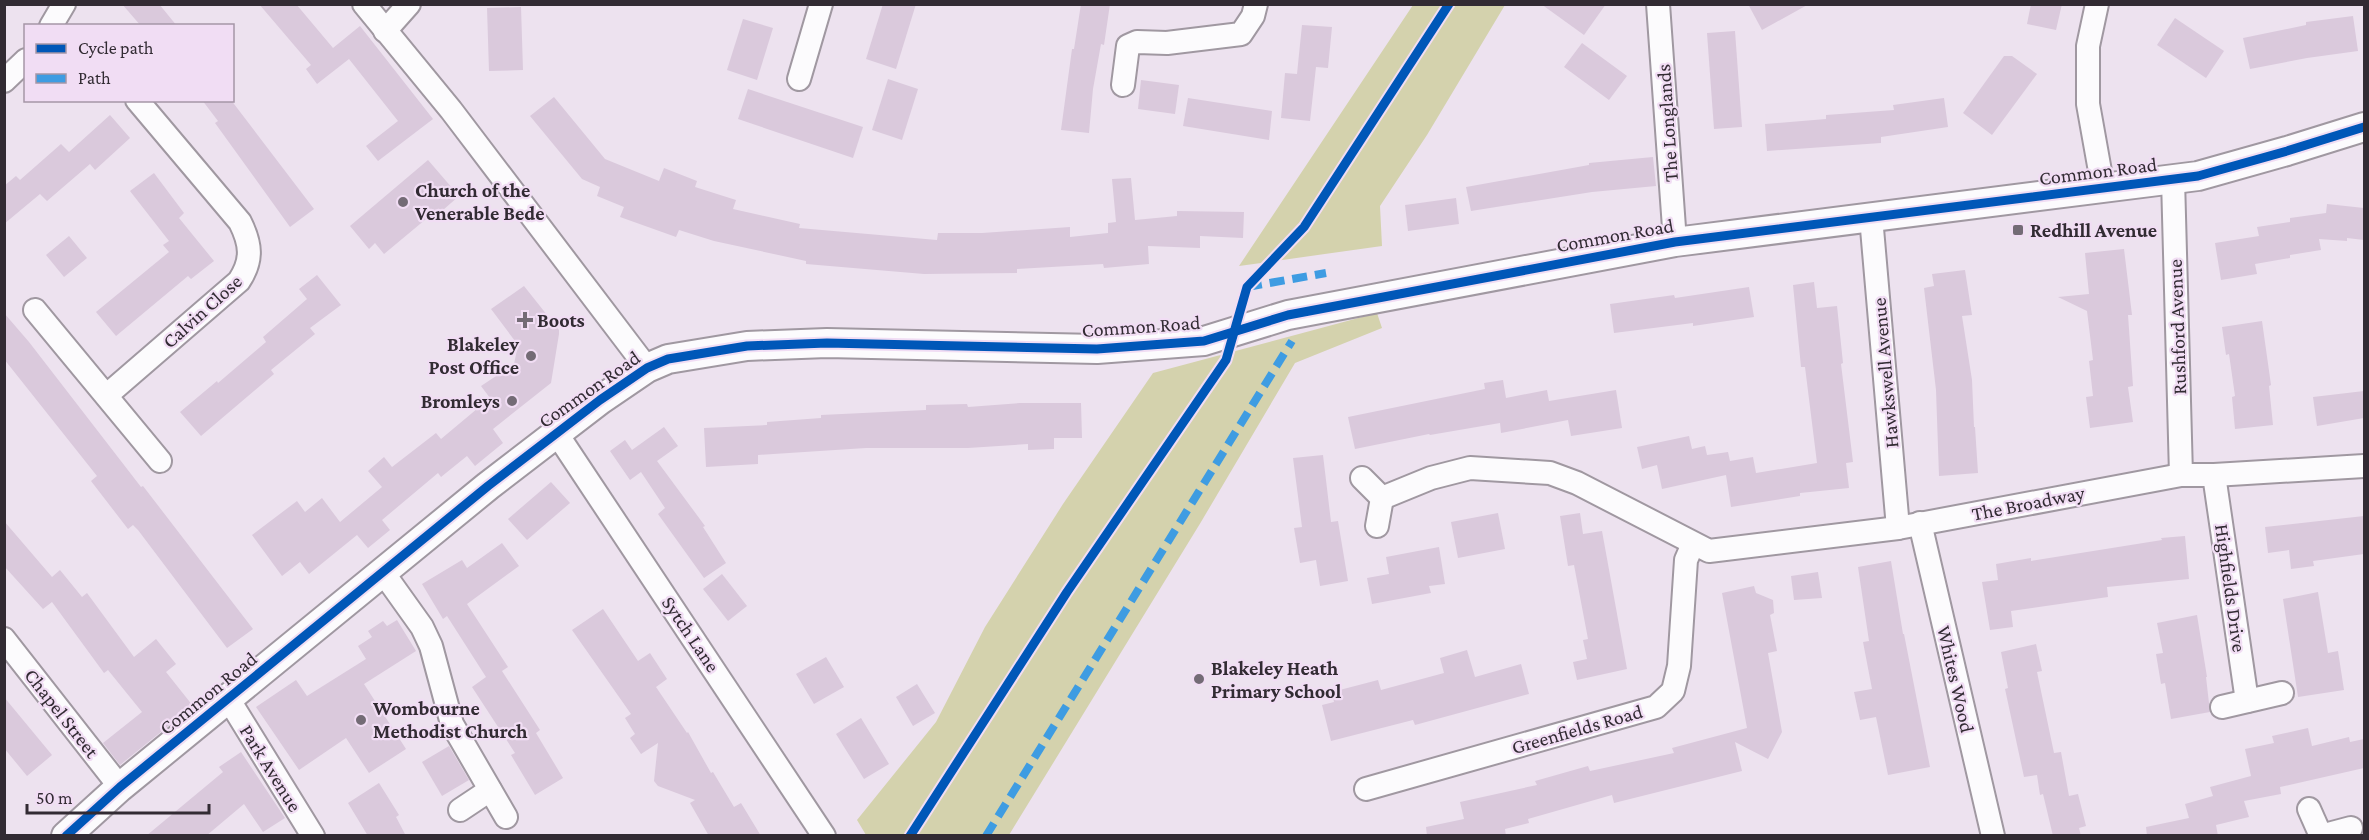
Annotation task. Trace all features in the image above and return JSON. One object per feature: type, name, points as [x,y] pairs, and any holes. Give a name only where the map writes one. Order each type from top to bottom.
[{"type":"street","points":[[364,4],[451,110],[647,368]]},
{"type":"street","points":[[385,31],[409,4]]},
{"type":"street","points":[[799,79],[821,4]]},
{"type":"street","points":[[1123,85],[1128,45],[1137,42],[1167,43],[1241,34],[1253,16],[1257,4]]},
{"type":"street","name":"The Longlands","points":[[1658,4],[1675,242]]},
{"type":"street","points":[[2097,4],[2088,46],[2088,104],[2103,188]]},
{"type":"street","points":[[4,81],[24,62]]},
{"type":"street","name":"Calvin Close","points":[[107,395],[239,281],[248,268],[248,238],[240,222],[139,102]]},
{"type":"street","name":"Common Road","points":[[69,835],[120,787],[229,700],[382,571],[600,400],[647,368],[668,359],[747,346],[827,343],[1097,349],[1204,341],[1288,315],[1675,242],[2209,173],[2364,127]]},
{"type":"street","name":"Rushford Avenue","points":[[2173,179],[2181,475]]},
{"type":"street","name":"Hawkswell Avenue","points":[[1871,217],[1909,526]]},
{"type":"street","points":[[35,310],[160,461]]},
{"type":"street","name":"Sytch Lane","points":[[557,434],[824,836]]},
{"type":"street","name":"The Broadway","points":[[1382,498],[1431,478],[1470,468],[1550,472],[1577,483],[1709,551],[1909,526],[2181,475],[2214,476],[2364,466]]},
{"type":"street","name":"Highfields Drive","points":[[2214,476],[2247,701]]},
{"type":"street","points":[[1362,478],[1382,498],[1377,526]]},
{"type":"street","name":"Whites Wood","points":[[1909,526],[1993,836]]},
{"type":"street","name":"Greenfields Road","points":[[1366,789],[1656,707],[1673,691],[1679,666],[1686,560],[1693,544]]},
{"type":"street","points":[[382,571],[422,627],[432,646],[453,724],[506,817]]},
{"type":"street","name":"Chapel Street","points":[[4,639],[120,787]]},
{"type":"street","points":[[2222,707],[2282,693]]},
{"type":"street","name":"Park Avenue","points":[[229,700],[313,836]]},
{"type":"street","points":[[460,810],[490,790]]},
{"type":"street","points":[[2309,809],[2321,836],[2351,828]]},
{"type":"shaded area","points":[[1413,5],[1505,5],[1427,135],[1380,206],[1382,246],[1239,266]]},
{"type":"shaded area","points":[[1377,313],[1382,328],[1295,363],[1201,522],[1009,835],[866,835],[857,820],[936,722],[985,627],[1063,504],[1153,373]]},
{"type":"building","points":[[122,4],[159,4],[175,24],[139,24]]},
{"type":"building","points":[[259,4],[296,4],[333,48],[360,26],[433,119],[378,161],[366,146],[398,121],[349,59],[317,84],[306,69],[311,65]]},
{"type":"building","points":[[883,4],[916,4],[896,69],[866,59]]},
{"type":"building","points":[[1081,4],[1110,4],[1104,45],[1101,44],[1093,89],[1089,133],[1061,130],[1072,49],[1074,49]]},
{"type":"building","points":[[1541,4],[1606,4],[1584,35]]},
{"type":"building","points":[[1748,4],[1809,4],[1762,30]]},
{"type":"building","points":[[2031,4],[2062,4],[2056,30],[2027,24]]},
{"type":"building","points":[[521,7],[523,70],[489,71],[487,8]]},
{"type":"building","points":[[2353,16],[2358,51],[2250,69],[2243,38],[2306,25],[2306,22]]},
{"type":"building","points":[[2175,18],[2224,51],[2206,78],[2157,45]]},
{"type":"building","points":[[743,19],[773,28],[757,80],[727,70]]},
{"type":"building","points":[[1302,25],[1332,27],[1328,68],[1316,67],[1310,121],[1281,118],[1285,73],[1297,74]]},
{"type":"building","points":[[1735,31],[1742,127],[1714,129],[1707,33]]},
{"type":"building","points":[[1582,43],[1627,76],[1609,100],[1564,67]]},
{"type":"building","points":[[2004,56],[2012,56],[2037,74],[1992,135],[1963,113]]},
{"type":"building","points":[[888,79],[918,89],[902,140],[872,130]]},
{"type":"building","points":[[1141,80],[1179,85],[1175,114],[1138,109]]},
{"type":"building","points":[[748,89],[863,127],[853,158],[738,119]]},
{"type":"building","points":[[554,97],[605,159],[659,181],[664,168],[697,181],[695,187],[736,200],[733,209],[800,224],[799,228],[937,240],[938,233],[982,233],[1070,227],[1070,237],[1108,233],[1108,223],[1116,222],[1112,179],[1131,178],[1135,220],[1177,216],[1177,211],[1244,212],[1243,238],[1200,236],[1200,248],[1148,246],[1149,264],[1104,268],[1103,264],[1017,269],[1017,273],[924,274],[806,264],[806,261],[714,241],[679,230],[676,237],[620,217],[624,207],[597,196],[600,187],[582,179],[530,116]]},
{"type":"building","points":[[1188,98],[1272,111],[1269,140],[1183,126]]},
{"type":"building","points":[[1944,98],[1948,127],[1881,137],[1881,143],[1767,151],[1765,124],[1826,119],[1826,115],[1894,110],[1893,105]]},
{"type":"building","points":[[204,102],[233,102],[314,209],[290,227],[215,123],[218,121]]},
{"type":"building","points":[[110,115],[130,138],[95,170],[90,164],[47,201],[40,194],[4,224],[4,186],[16,176],[20,180],[61,144],[69,152]]},
{"type":"building","points":[[1653,157],[1656,186],[1592,192],[1471,211],[1466,187],[1589,165],[1589,163]]},
{"type":"building","name":"Church of the Venerable Bede","points":[[428,160],[459,196],[435,217],[432,214],[384,254],[375,243],[369,249],[350,226]]},
{"type":"building","points":[[154,173],[184,213],[179,218],[214,261],[191,279],[188,276],[116,336],[96,312],[169,252],[163,245],[169,241],[130,191]]},
{"type":"building","points":[[1456,198],[1459,224],[1408,231],[1405,205]]},
{"type":"building","points":[[2327,204],[2364,208],[2364,240],[2319,239],[2321,250],[2255,264],[2257,274],[2221,280],[2215,243],[2259,236],[2257,227],[2290,222],[2290,218],[2326,213]]},
{"type":"building","points":[[69,236],[87,258],[64,277],[46,255]]},
{"type":"building","points":[[2124,249],[2132,315],[2128,315],[2133,386],[2128,387],[2133,422],[2090,428],[2086,397],[2093,396],[2089,361],[2093,360],[2087,311],[2058,297],[2089,294],[2085,253]]},
{"type":"building","points":[[1965,270],[1972,315],[1962,316],[1972,380],[1978,473],[1939,476],[1936,390],[1924,288],[1934,286],[1932,274]]},
{"type":"building","points":[[317,275],[341,305],[310,328],[315,334],[271,370],[274,374],[201,436],[180,412],[266,342],[263,337],[307,299],[299,289]]},
{"type":"building","points":[[1814,282],[1817,308],[1837,306],[1843,363],[1841,364],[1853,462],[1846,463],[1849,488],[1800,493],[1800,496],[1731,507],[1726,475],[1662,489],[1657,465],[1642,469],[1637,447],[1689,436],[1692,449],[1705,446],[1707,455],[1728,452],[1730,461],[1753,457],[1756,473],[1817,463],[1805,367],[1801,367],[1793,285]]},
{"type":"building","points":[[524,286],[559,330],[559,334],[551,383],[493,429],[503,443],[475,466],[467,456],[441,477],[438,473],[382,520],[390,530],[368,548],[357,535],[309,574],[300,562],[282,576],[252,535],[297,501],[305,512],[322,498],[340,522],[382,487],[368,471],[384,457],[392,467],[436,433],[441,439],[490,398],[481,386],[514,364],[518,345],[491,309]]},
{"type":"building","points":[[1749,287],[1754,317],[1693,326],[1693,323],[1614,333],[1610,304],[1674,295],[1675,298]]},
{"type":"building","points":[[4,313],[141,487],[143,486],[253,629],[227,648],[138,530],[133,525],[128,529],[91,481],[97,476],[4,359]]},
{"type":"building","points":[[2262,321],[2271,385],[2269,386],[2273,425],[2235,429],[2232,397],[2235,396],[2229,354],[2226,355],[2222,327]]},
{"type":"building","points":[[1503,380],[1506,398],[1547,390],[1549,401],[1616,390],[1622,428],[1571,436],[1568,420],[1501,433],[1500,423],[1355,449],[1348,417],[1485,389],[1484,383]]},
{"type":"building","points":[[2364,391],[2364,418],[2317,426],[2313,397]]},
{"type":"building","points":[[1020,403],[1081,403],[1082,438],[1054,438],[1054,449],[1028,450],[1028,444],[968,448],[866,448],[758,455],[758,464],[706,467],[704,428],[767,425],[767,422],[821,418],[821,415],[926,410],[926,405],[967,404],[968,407]]},
{"type":"building","points":[[664,427],[678,446],[657,461],[705,526],[703,527],[726,563],[704,578],[658,514],[665,508],[641,472],[630,480],[610,451],[625,440],[632,450]]},
{"type":"building","points":[[1323,455],[1331,522],[1338,521],[1348,581],[1320,586],[1316,560],[1300,563],[1294,528],[1302,527],[1293,458]]},
{"type":"building","points":[[551,482],[570,503],[527,540],[508,519]]},
{"type":"building","points":[[1498,513],[1505,549],[1458,558],[1451,522]]},
{"type":"building","points":[[1580,513],[1583,534],[1602,531],[1627,669],[1577,680],[1573,662],[1587,659],[1583,640],[1588,639],[1574,565],[1568,566],[1560,516]]},
{"type":"building","points":[[2364,516],[2364,554],[2313,561],[2314,566],[2291,569],[2289,550],[2268,553],[2265,527]]},
{"type":"building","points":[[4,521],[52,577],[60,570],[82,597],[87,593],[134,657],[156,639],[176,664],[166,672],[193,706],[120,765],[103,743],[142,712],[108,670],[104,673],[52,602],[43,609],[4,566]]},
{"type":"building","points":[[2185,536],[2189,579],[2107,587],[2108,597],[2011,611],[2013,627],[1990,630],[1982,582],[1998,580],[1996,564],[2031,558],[2031,561],[2162,540],[2161,538]]},
{"type":"building","points":[[502,543],[519,566],[467,604],[508,667],[502,671],[540,730],[536,733],[563,778],[535,795],[511,755],[515,753],[472,687],[486,677],[447,616],[443,619],[422,584],[462,560],[467,568]]},
{"type":"building","points":[[1439,547],[1445,584],[1429,586],[1431,593],[1372,604],[1367,578],[1389,574],[1386,557]]},
{"type":"building","points":[[1891,561],[1930,767],[1888,775],[1876,717],[1860,720],[1854,692],[1872,689],[1863,642],[1869,641],[1858,567]]},
{"type":"building","points":[[1818,572],[1822,598],[1794,600],[1791,576]]},
{"type":"building","points":[[722,574],[747,606],[728,621],[703,589]]},
{"type":"building","points":[[1754,586],[1756,593],[1773,600],[1774,613],[1770,615],[1777,651],[1768,653],[1782,732],[1768,759],[1735,742],[1742,771],[1614,803],[1612,795],[1528,819],[1529,823],[1505,829],[1506,836],[1427,836],[1426,827],[1464,819],[1460,802],[1537,785],[1535,781],[1588,766],[1590,771],[1674,753],[1672,748],[1747,728],[1722,593]]},
{"type":"building","points":[[2318,592],[2328,653],[2338,651],[2344,690],[2298,697],[2283,599]]},
{"type":"building","points":[[603,609],[638,661],[650,653],[667,679],[656,687],[688,732],[711,773],[713,772],[734,807],[741,803],[761,836],[709,836],[690,803],[695,800],[658,786],[654,781],[658,743],[641,754],[630,738],[635,734],[625,718],[631,714],[572,630]]},
{"type":"building","points":[[2197,615],[2210,712],[2171,719],[2165,683],[2161,684],[2156,654],[2163,653],[2157,623]]},
{"type":"building","points":[[397,620],[416,651],[364,684],[406,749],[369,773],[346,738],[299,770],[256,707],[296,680],[307,696],[366,659],[358,646],[372,637],[368,631],[383,621],[387,626]]},
{"type":"building","points":[[2036,644],[2042,671],[2037,672],[2054,753],[2061,752],[2069,796],[2078,794],[2086,826],[2079,828],[2081,836],[2053,836],[2043,794],[2040,795],[2037,775],[2024,777],[2005,689],[2008,688],[2001,652]]},
{"type":"building","points":[[1467,650],[1475,677],[1521,664],[1529,694],[1415,725],[1413,720],[1331,741],[1322,705],[1334,702],[1332,692],[1378,680],[1381,690],[1444,673],[1440,658]]},
{"type":"building","points":[[826,657],[844,687],[814,704],[796,674]]},
{"type":"building","points":[[917,684],[935,713],[913,726],[896,697]]},
{"type":"building","points":[[4,697],[52,755],[27,776],[4,748]]},
{"type":"building","points":[[861,718],[889,764],[864,779],[836,734]]},
{"type":"building","points":[[2308,728],[2312,746],[2349,737],[2350,742],[2364,739],[2364,768],[2280,787],[2281,794],[2244,801],[2249,817],[2216,825],[2218,836],[2147,836],[2146,827],[2189,818],[2185,804],[2213,796],[2210,787],[2251,776],[2245,749],[2274,743],[2272,736]]},
{"type":"building","points":[[449,746],[469,780],[442,796],[422,762]]},
{"type":"building","points":[[241,752],[285,818],[263,832],[244,804],[206,836],[146,836],[223,772],[219,767]]},
{"type":"building","points":[[379,783],[399,815],[396,817],[406,836],[368,836],[348,803]]},
{"type":"marked path","points":[[1247,287],[1326,273]]},
{"type":"marked path","points":[[986,836],[1292,341]]},
{"type":"cycle path","points":[[910,836],[1067,592],[1226,360],[1247,287],[1304,227],[1449,4]]},
{"type":"cycle path","points":[[66,836],[120,787],[488,486],[600,400],[647,368],[668,359],[747,346],[827,343],[1097,349],[1204,341],[1288,315],[1675,242],[2198,176],[2364,127]]},
{"type":"place","name":"Church of the Venerable Bede","points":[[403,202]]},
{"type":"place","name":"Redhill Avenue","points":[[2018,230]]},
{"type":"place","name":"Boots","points":[[525,320]]},
{"type":"place","name":"Blakeley Post Office","points":[[531,356]]},
{"type":"place","name":"Bromleys","points":[[512,401]]},
{"type":"place","name":"Blakeley Heath Primary School","points":[[1199,679]]},
{"type":"place","name":"Wombourne Methodist Church","points":[[361,720]]}]
